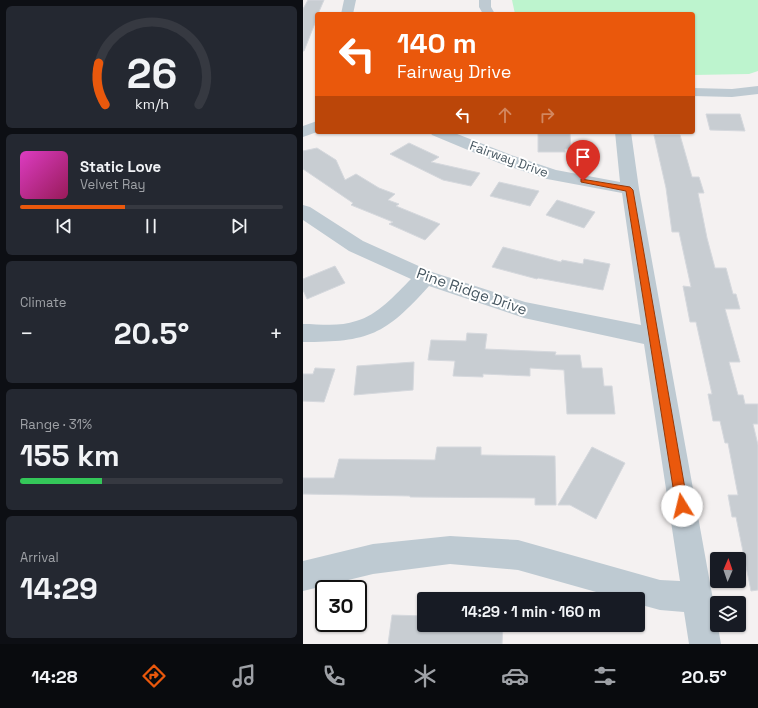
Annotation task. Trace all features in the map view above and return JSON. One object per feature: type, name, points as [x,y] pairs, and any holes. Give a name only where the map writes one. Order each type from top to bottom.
[{"type":"street","points":[[347,12],[350,0]]},
{"type":"street","points":[[485,0],[485,7],[488,12]]},
{"type":"street","points":[[695,92],[732,93],[758,90]]},
{"type":"street","points":[[303,132],[315,127]]},
{"type":"street","name":"Fairway Drive","points":[[443,134],[505,159],[553,175],[630,190]]},
{"type":"street","points":[[623,134],[630,190],[705,644]]},
{"type":"street","name":"Pine Ridge Drive","points":[[303,211],[356,246],[425,277],[524,310],[655,337]]},
{"type":"street","points":[[303,333],[326,334],[360,329],[383,317],[425,277]]},
{"type":"street","points":[[303,576],[373,559],[450,550],[517,556],[660,595],[697,598]]},
{"type":"green space","points":[[512,0],[758,0],[758,71],[749,74],[695,75],[695,12],[515,12]]},
{"type":"building","points":[[308,0],[324,0],[319,12],[315,12],[315,23],[304,51],[303,51],[303,9]]},
{"type":"building","points":[[706,114],[740,114],[745,131],[710,130]]},
{"type":"building","points":[[538,134],[570,134],[571,149],[565,149],[565,152],[538,152]]},
{"type":"building","points":[[654,135],[680,135],[692,177],[699,177],[704,193],[698,193],[715,268],[726,268],[733,294],[736,294],[740,309],[725,309],[740,362],[729,362],[738,395],[743,395],[745,404],[758,404],[758,424],[753,424],[758,445],[758,590],[751,591],[746,566],[746,552],[743,552],[736,517],[732,517],[728,495],[738,495],[728,443],[725,443],[720,421],[713,421],[708,394],[712,394],[696,322],[690,322],[683,286],[691,287],[679,232],[672,232],[666,188]]},
{"type":"building","points":[[409,143],[439,157],[431,162],[480,173],[471,186],[443,180],[390,154]]},
{"type":"building","points":[[317,148],[336,160],[345,180],[356,174],[379,188],[395,194],[388,200],[399,204],[396,206],[440,224],[425,240],[389,224],[393,222],[351,205],[353,203],[303,169],[303,151]]},
{"type":"building","points":[[499,182],[539,191],[530,206],[490,196]]},
{"type":"building","points":[[557,200],[595,212],[584,228],[546,215]]},
{"type":"building","points":[[503,247],[561,262],[562,260],[583,264],[584,259],[610,264],[603,290],[537,279],[492,267]]},
{"type":"building","points":[[335,266],[345,283],[307,299],[303,290],[303,279]]},
{"type":"building","points":[[467,333],[487,334],[485,349],[556,352],[555,355],[580,355],[582,368],[602,368],[604,386],[612,386],[615,414],[567,414],[564,370],[530,368],[530,376],[483,374],[483,377],[453,376],[455,361],[428,360],[431,340],[466,341]]},
{"type":"building","points":[[414,362],[413,390],[354,395],[357,366]]},
{"type":"building","points":[[315,368],[335,369],[324,402],[303,401],[303,374],[313,374]]},
{"type":"building","points":[[437,447],[481,447],[481,455],[555,456],[556,505],[535,505],[535,498],[303,494],[303,478],[334,478],[339,459],[435,460]]},
{"type":"building","points":[[592,447],[625,463],[596,519],[570,505],[558,505]]},
{"type":"building","points":[[392,615],[417,616],[417,632],[503,632],[502,644],[388,644]]},
{"type":"route","points":[[583,181],[630,190],[682,506]]}]
